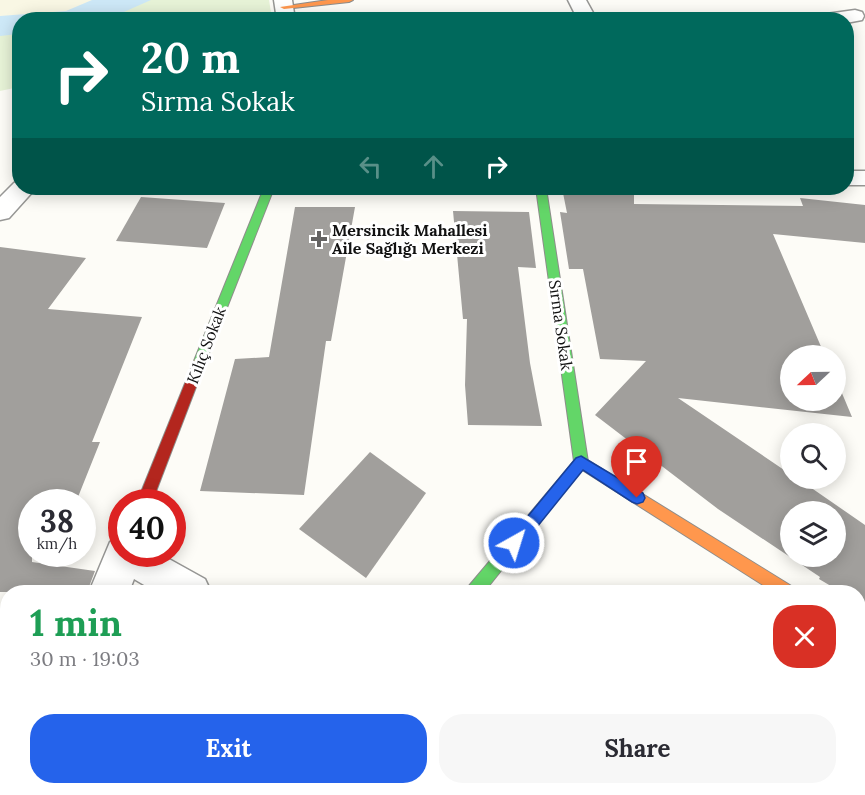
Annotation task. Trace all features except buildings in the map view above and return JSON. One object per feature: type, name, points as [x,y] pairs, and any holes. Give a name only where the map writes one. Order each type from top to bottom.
[{"type":"street","points":[[284,9],[349,0]]},
{"type":"street","points":[[826,0],[851,12]]},
{"type":"street","points":[[0,212],[16,195]]},
{"type":"street","name":"Kılıç Sokak","points":[[149,489],[266,195]]},
{"type":"street","name":"Sırma Sokak","points":[[542,195],[581,462]]},
{"type":"street","points":[[480,585],[581,462],[776,585]]},
{"type":"street","points":[[112,585],[120,567]]},
{"type":"street","points":[[148,567],[179,585]]},
{"type":"shaded area","points":[[0,0],[114,0],[106,4],[63,12],[12,12],[12,22],[0,25]]},
{"type":"green space","points":[[114,0],[269,0],[271,12],[80,12]]},
{"type":"green space","points":[[12,24],[12,88],[0,91],[0,25]]},
{"type":"water","points":[[92,0],[151,0],[124,12],[53,12],[66,11]]},
{"type":"water","points":[[12,15],[12,35],[0,36],[0,16]]},
{"type":"traffic: fast","points":[[200,361],[266,195]]},
{"type":"traffic: fast","points":[[480,585],[581,462],[542,195]]},
{"type":"traffic: slow","points":[[284,7],[349,0]]},
{"type":"traffic: slow","points":[[581,462],[776,585]]},
{"type":"traffic: jam","points":[[149,489],[200,361]]},
{"type":"place","name":"Mersincik Mahallesi Aile Sağlığı Merkezi","points":[[319,239]]},
{"type":"route","points":[[514,543],[581,462],[637,498]]}]
